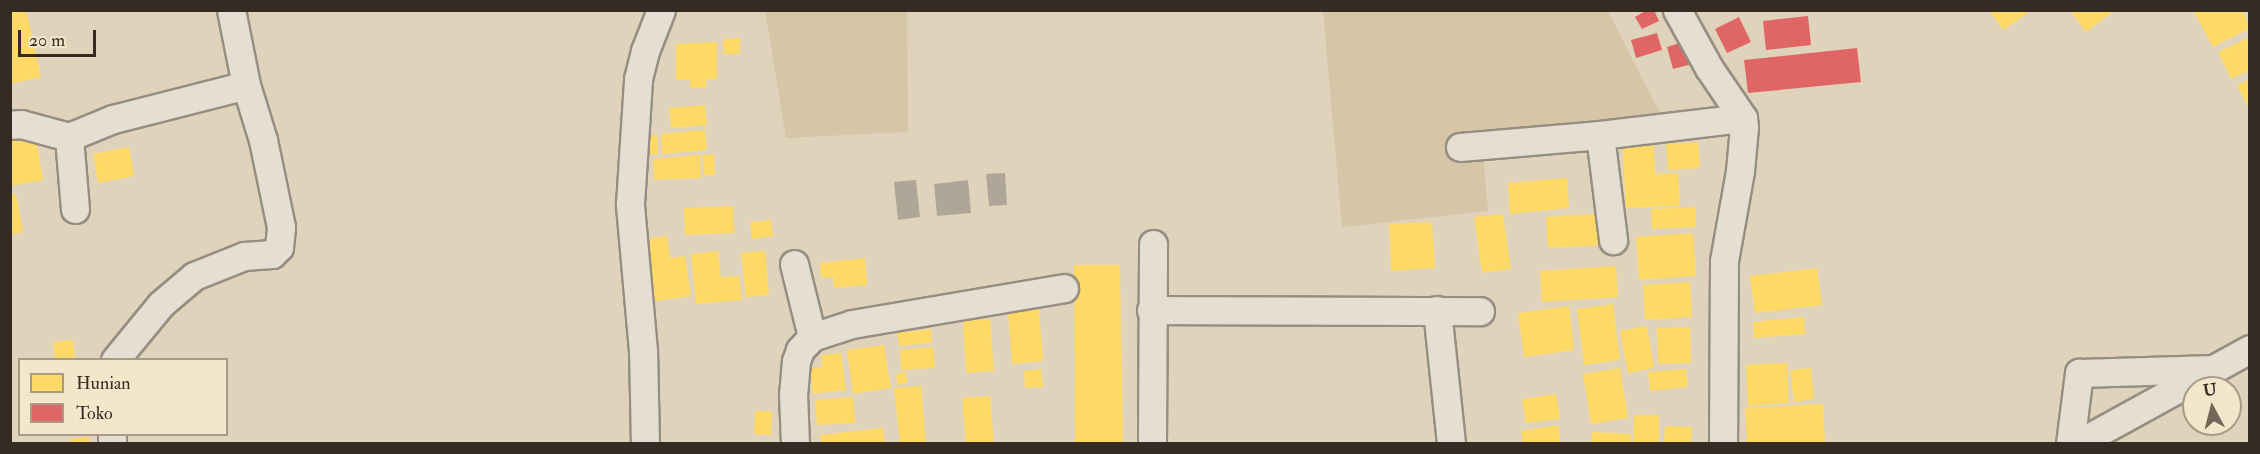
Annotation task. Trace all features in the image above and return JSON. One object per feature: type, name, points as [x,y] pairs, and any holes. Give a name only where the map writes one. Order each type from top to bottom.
[{"type":"street","points":[[117,358],[161,304],[194,276],[244,256],[272,254],[279,247],[280,227],[263,140],[246,84],[231,10]]},
{"type":"street","points":[[645,444],[643,351],[630,204],[638,79],[645,51],[661,10]]},
{"type":"street","points":[[1677,10],[1710,68],[1743,118],[1743,147],[1724,261],[1723,444]]},
{"type":"street","points":[[10,125],[21,124],[69,137],[113,119],[246,84]]},
{"type":"street","points":[[1460,147],[1600,135],[1743,118]]},
{"type":"street","points":[[1600,135],[1613,240]]},
{"type":"street","points":[[69,137],[75,209]]},
{"type":"street","points":[[1152,444],[1153,244]]},
{"type":"street","points":[[794,264],[812,337]]},
{"type":"street","points":[[795,444],[792,394],[796,361],[800,350],[812,337],[852,324],[1064,288]]},
{"type":"street","points":[[1151,310],[1480,311]]},
{"type":"street","points":[[1437,310],[1451,444]]},
{"type":"street","points":[[2077,444],[2250,349]]},
{"type":"street","points":[[2070,444],[2079,373],[2214,369]]},
{"type":"shaded area","points":[[765,11],[907,11],[908,132],[786,138]]},
{"type":"shaded area","points":[[1323,11],[1608,11],[1668,129],[1482,143],[1488,211],[1342,227]]},
{"type":"building: Hunian","points":[[10,10],[26,10],[41,77],[10,84]]},
{"type":"building: Hunian","points":[[1989,10],[2032,10],[2003,30]]},
{"type":"building: Hunian","points":[[2070,10],[2115,10],[2086,32]]},
{"type":"building: Hunian","points":[[2193,10],[2242,10],[2250,28],[2213,47]]},
{"type":"building: Hunian","points":[[2250,37],[2250,70],[2231,79],[2218,52]]},
{"type":"building: Hunian","points":[[740,38],[740,54],[724,54],[723,39]]},
{"type":"building: Hunian","points":[[717,42],[717,79],[706,80],[706,88],[690,88],[690,80],[676,80],[676,44]]},
{"type":"building: Hunian","points":[[2250,79],[2250,111],[2237,85]]},
{"type":"building: Hunian","points":[[705,105],[707,125],[671,128],[669,108]]},
{"type":"building: Hunian","points":[[705,130],[707,150],[662,154],[661,134]]},
{"type":"building: Hunian","points":[[1653,134],[1655,174],[1678,173],[1680,206],[1626,208],[1622,135]]},
{"type":"building: Hunian","points":[[657,135],[658,154],[646,155],[645,137]]},
{"type":"building: Hunian","points":[[36,137],[43,180],[10,186],[10,141]]},
{"type":"building: Hunian","points":[[1698,142],[1700,168],[1668,170],[1666,144]]},
{"type":"building: Hunian","points":[[129,147],[134,176],[98,183],[93,154]]},
{"type":"building: Hunian","points":[[714,154],[715,175],[704,175],[702,155]]},
{"type":"building: Hunian","points":[[700,155],[701,178],[654,180],[653,159]]},
{"type":"building: Hunian","points":[[1567,178],[1569,208],[1510,214],[1508,183]]},
{"type":"building: Hunian","points":[[16,194],[23,232],[10,235],[10,195]]},
{"type":"building: Hunian","points":[[733,206],[734,233],[685,235],[684,208]]},
{"type":"building: Hunian","points":[[1696,207],[1696,227],[1652,229],[1651,209]]},
{"type":"building: Hunian","points":[[1503,214],[1511,269],[1482,273],[1474,217]]},
{"type":"building: Hunian","points":[[1598,214],[1601,245],[1548,248],[1546,217]]},
{"type":"building: Hunian","points":[[771,220],[773,236],[752,239],[750,222]]},
{"type":"building: Hunian","points":[[1432,222],[1435,268],[1391,271],[1389,224]]},
{"type":"building: Hunian","points":[[1693,233],[1696,276],[1639,280],[1636,237]]},
{"type":"building: Hunian","points":[[667,236],[670,258],[685,256],[691,296],[649,302],[643,262],[649,261],[646,239]]},
{"type":"building: Hunian","points":[[718,251],[721,277],[739,276],[742,300],[696,304],[691,254]]},
{"type":"building: Hunian","points":[[765,251],[769,295],[746,297],[741,253]]},
{"type":"building: Hunian","points":[[865,258],[867,285],[834,288],[833,277],[821,278],[820,263]]},
{"type":"building: Hunian","points":[[1074,265],[1120,265],[1123,444],[1075,444]]},
{"type":"building: Hunian","points":[[1616,266],[1618,297],[1542,302],[1540,271]]},
{"type":"building: Hunian","points":[[1817,268],[1822,305],[1755,313],[1750,276]]},
{"type":"building: Hunian","points":[[1690,282],[1692,317],[1645,320],[1643,285]]},
{"type":"building: Hunian","points":[[1038,298],[1043,361],[1012,364],[1007,301]]},
{"type":"building: Hunian","points":[[1613,304],[1620,360],[1584,365],[1577,309]]},
{"type":"building: Hunian","points":[[1569,306],[1574,350],[1524,357],[1518,313]]},
{"type":"building: Hunian","points":[[1804,317],[1805,334],[1754,338],[1753,322]]},
{"type":"building: Hunian","points":[[990,319],[994,371],[966,373],[963,321]]},
{"type":"building: Hunian","points":[[1647,326],[1654,368],[1628,373],[1620,331]]},
{"type":"building: Hunian","points":[[1690,327],[1691,363],[1658,364],[1657,328]]},
{"type":"building: Hunian","points":[[931,329],[932,343],[899,346],[897,333]]},
{"type":"building: Hunian","points":[[73,340],[75,358],[55,358],[53,342]]},
{"type":"building: Hunian","points":[[884,345],[891,388],[853,394],[847,350]]},
{"type":"building: Hunian","points":[[933,347],[935,368],[901,370],[900,350]]},
{"type":"building: Hunian","points":[[841,353],[846,390],[813,394],[810,368],[822,367],[821,355]]},
{"type":"building: Hunian","points":[[1787,363],[1789,403],[1748,406],[1746,365]]},
{"type":"building: Hunian","points":[[1620,368],[1628,418],[1591,424],[1583,374]]},
{"type":"building: Hunian","points":[[1811,368],[1814,399],[1794,402],[1790,370]]},
{"type":"building: Hunian","points":[[1041,369],[1043,387],[1025,388],[1024,371]]},
{"type":"building: Hunian","points":[[1686,369],[1688,387],[1650,391],[1648,372]]},
{"type":"building: Hunian","points":[[906,372],[907,383],[898,385],[896,374]]},
{"type":"building: Hunian","points":[[921,386],[926,444],[900,444],[894,388]]},
{"type":"building: Hunian","points":[[1556,394],[1560,419],[1526,423],[1522,399]]},
{"type":"building: Hunian","points":[[990,396],[994,444],[966,444],[962,398]]},
{"type":"building: Hunian","points":[[853,397],[855,423],[817,425],[815,400]]},
{"type":"building: Hunian","points":[[1823,404],[1825,442],[1747,444],[1745,408]]},
{"type":"building: Hunian","points":[[755,411],[772,411],[771,435],[754,434]]},
{"type":"building: Hunian","points":[[1634,415],[1659,415],[1659,444],[1633,444]]},
{"type":"building: Hunian","points":[[1558,425],[1561,444],[1523,444],[1521,431]]},
{"type":"building: Hunian","points":[[1665,426],[1692,427],[1691,444],[1664,444]]},
{"type":"building: Hunian","points":[[883,428],[885,444],[821,444],[820,435]]},
{"type":"building: Hunian","points":[[1592,432],[1631,434],[1631,444],[1592,444]]},
{"type":"building: Hunian","points":[[89,437],[90,444],[71,444],[70,439]]},
{"type":"building: Toko","points":[[1647,10],[1654,10],[1659,21],[1642,29],[1635,17]]},
{"type":"building: Toko","points":[[1808,16],[1811,45],[1766,50],[1763,21]]},
{"type":"building: Toko","points":[[1739,17],[1751,42],[1727,53],[1715,29]]},
{"type":"building: Toko","points":[[1657,33],[1662,50],[1636,58],[1631,40]]},
{"type":"building: Toko","points":[[1685,41],[1692,64],[1673,69],[1667,47]]},
{"type":"building: Toko","points":[[1857,48],[1861,82],[1748,93],[1744,60]]},
{"type":"building: Lainnya","points":[[1005,173],[1007,205],[989,206],[986,174]]},
{"type":"building: Lainnya","points":[[916,180],[920,217],[898,220],[894,182]]},
{"type":"building: Lainnya","points":[[968,180],[971,213],[937,216],[934,184]]}]
